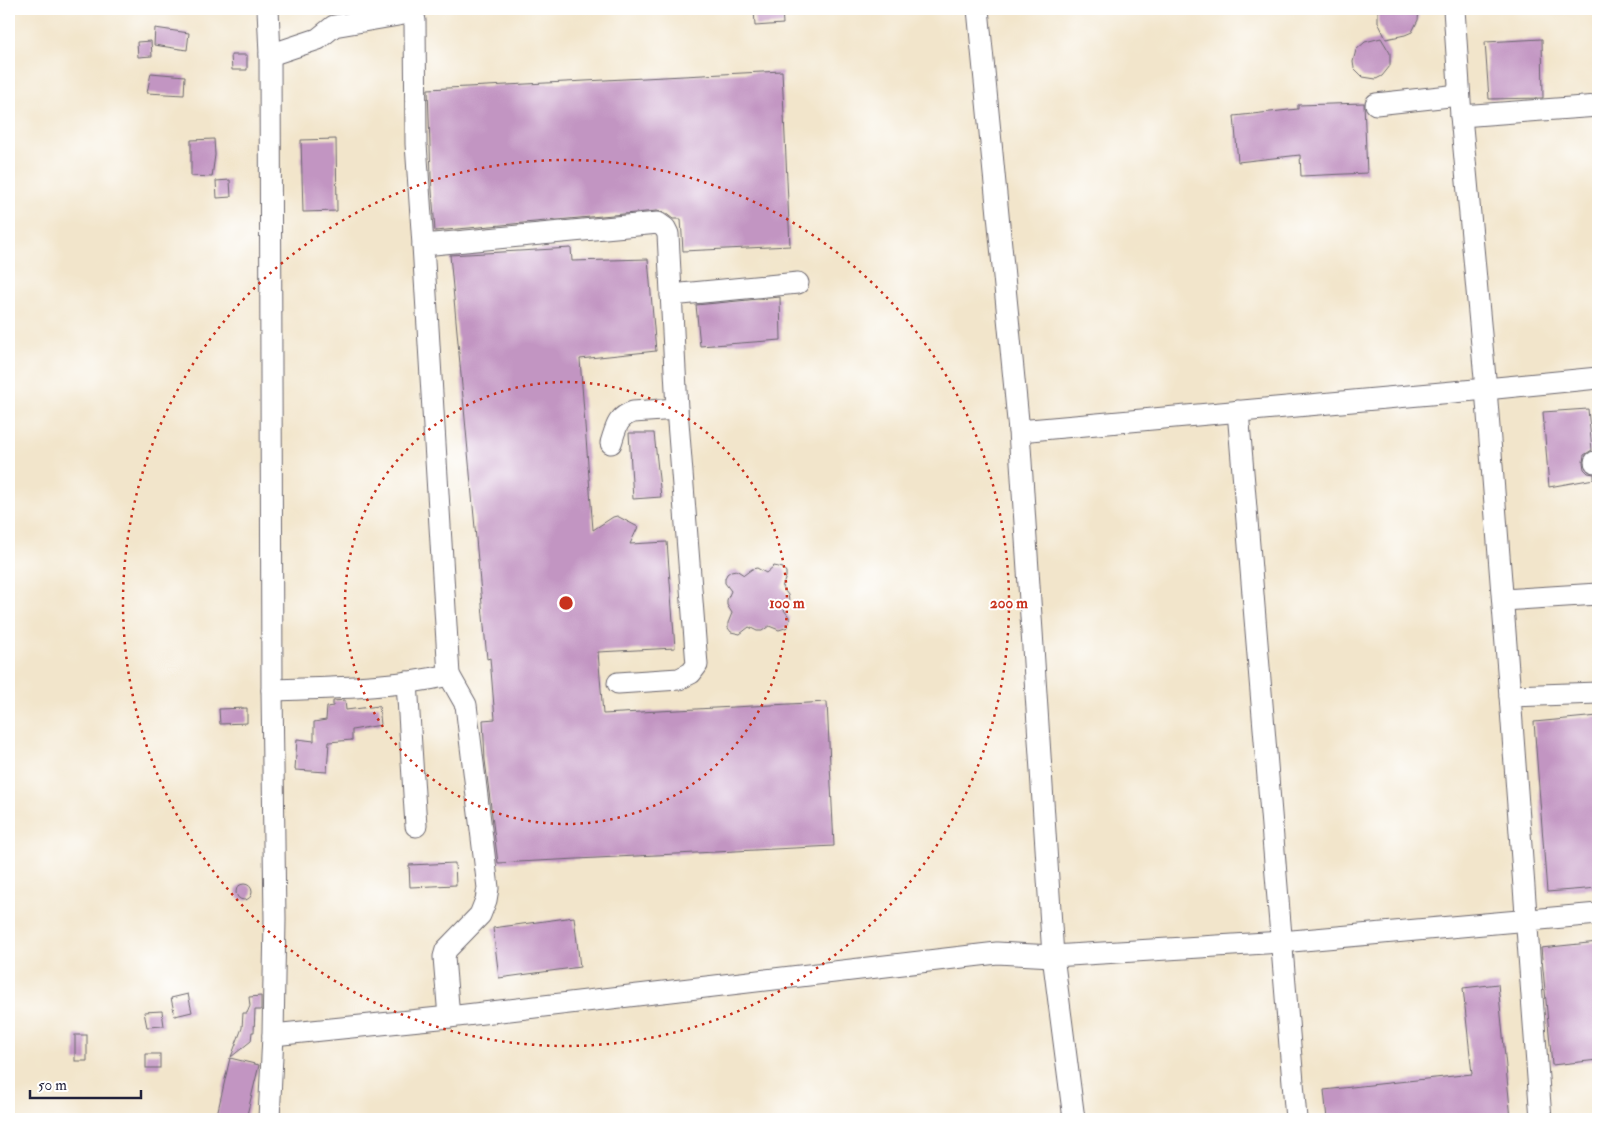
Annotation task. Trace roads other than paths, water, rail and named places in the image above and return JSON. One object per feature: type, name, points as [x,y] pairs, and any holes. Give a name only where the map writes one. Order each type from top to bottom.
[{"type":"street","points":[[268,9],[270,54],[272,690],[275,919],[274,1035],[269,1119]]},
{"type":"street","points":[[978,9],[1019,431],[1054,956],[1074,1119]]},
{"type":"street","points":[[1454,9],[1460,105],[1503,600],[1541,1119]]},
{"type":"street","points":[[270,54],[318,38],[334,26],[410,13],[414,16],[417,98],[416,144],[449,675],[466,705],[488,888],[480,915],[446,950],[444,956],[449,1017]]},
{"type":"street","points":[[1376,104],[1598,106]]},
{"type":"street","points":[[423,245],[658,223],[665,228],[668,234],[677,409],[697,665],[692,673],[679,679],[618,683]]},
{"type":"street","points":[[671,295],[798,283]]},
{"type":"street","points":[[1019,431],[1598,378]]},
{"type":"street","points":[[611,443],[620,419],[627,414],[677,409]]},
{"type":"street","points":[[1238,411],[1296,1119]]},
{"type":"street","points":[[1503,600],[1598,594]]},
{"type":"street","points":[[272,690],[407,682],[449,675]]},
{"type":"street","points":[[407,682],[416,826]]},
{"type":"street","points":[[1510,696],[1598,693]]},
{"type":"street","points":[[274,1035],[449,1017],[997,953],[1054,956],[1281,942],[1598,914]]}]
